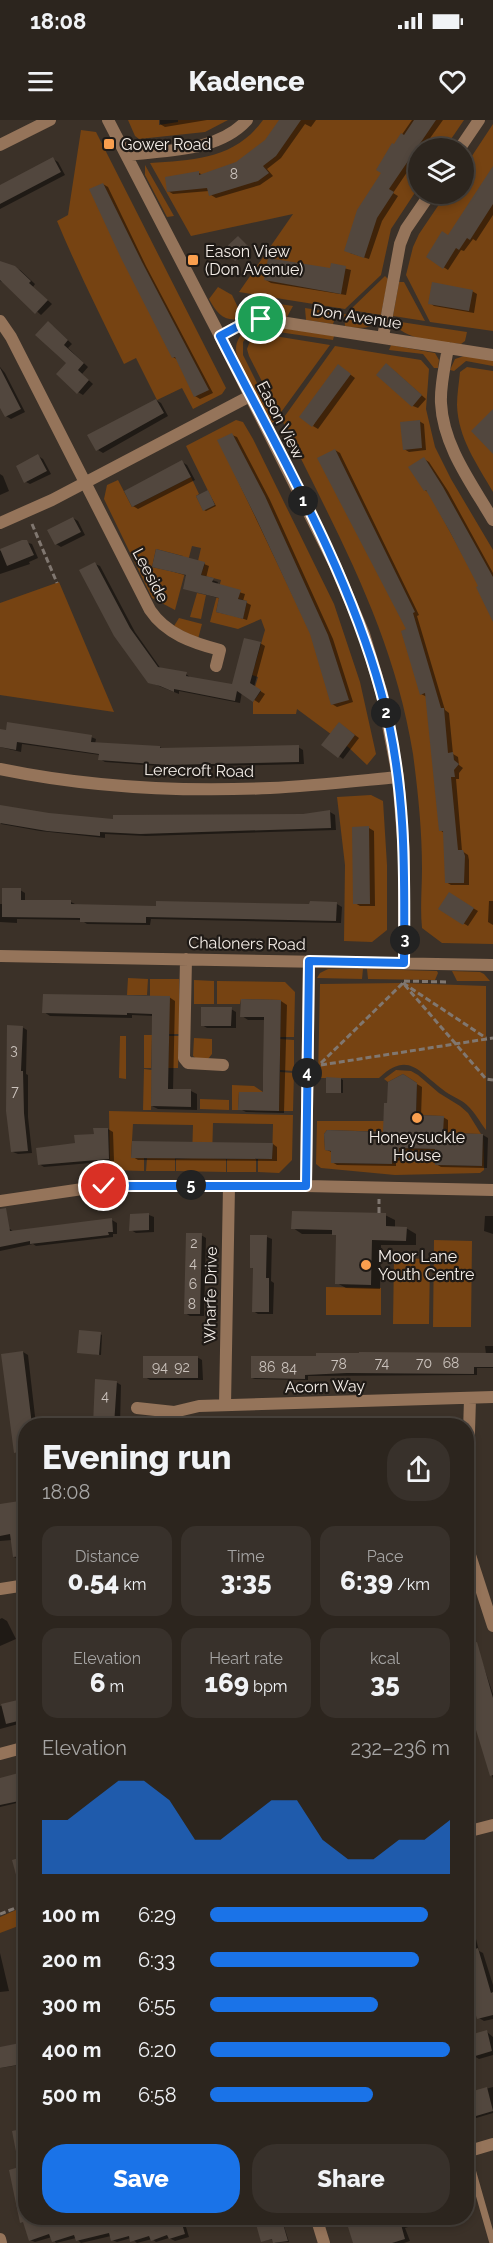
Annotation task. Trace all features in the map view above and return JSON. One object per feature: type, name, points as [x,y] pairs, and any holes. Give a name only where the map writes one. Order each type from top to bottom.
[{"type":"street","points":[[0,145],[50,120]]},
{"type":"street","name":"Eason View","points":[[108,120],[342,579],[364,634],[382,694],[398,777],[404,843],[404,963]]},
{"type":"street","points":[[127,155],[218,141],[238,129],[247,120]]},
{"type":"street","points":[[467,138],[479,120]]},
{"type":"street","points":[[383,337],[400,244],[406,229],[423,204]]},
{"type":"street","name":"Don Avenue","points":[[220,336],[248,321],[261,319],[493,355]]},
{"type":"street","name":"Leeside","points":[[0,321],[11,337],[156,620],[192,643],[221,645],[216,666]]},
{"type":"street","points":[[448,348],[442,383],[443,419],[458,461],[493,520]]},
{"type":"street","points":[[0,523],[84,483],[250,396]]},
{"type":"street","name":"Lerecroft Road","points":[[0,769],[106,784],[182,788],[270,788],[398,777]]},
{"type":"street","name":"Chaloners Road","points":[[0,956],[493,964]]},
{"type":"street","points":[[186,959],[184,1058],[188,1063],[223,1065]]},
{"type":"street","points":[[306,1186],[309,961]]},
{"type":"street","points":[[0,1201],[104,1186],[306,1186],[493,1190]]},
{"type":"street","name":"Wharfe Drive","points":[[225,1405],[229,1186]]},
{"type":"street","name":"Acorn Way","points":[[137,1408],[174,1412],[185,1408],[225,1405],[493,1397]]},
{"type":"street","points":[[469,1418],[470,1399]]},
{"type":"street","points":[[168,1418],[174,1412]]},
{"type":"street","points":[[474,1572],[493,1626]]},
{"type":"street","points":[[0,1589],[18,1587]]},
{"type":"street","points":[[0,1754],[18,1749]]},
{"type":"street","points":[[474,1830],[493,1825]]},
{"type":"street","points":[[474,2150],[493,2144]]},
{"type":"street","points":[[318,2225],[324,2243]]},
{"type":"lane","points":[[474,2177],[492,2243]]},
{"type":"path","points":[[26,511],[57,583]]},
{"type":"path","points":[[446,982],[403,981],[318,1066],[493,1038]]},
{"type":"path","points":[[403,983],[486,1038]]},
{"type":"path","points":[[403,983],[486,1079],[493,1080]]},
{"type":"path","points":[[0,1914],[18,1907]]},
{"type":"shaded area","points":[[128,120],[159,120],[159,125],[178,122],[178,120],[228,120],[205,132],[139,139],[135,136]]},
{"type":"shaded area","points":[[263,120],[464,120],[452,138],[408,138],[408,203],[391,229],[381,275],[345,309],[239,292],[293,214],[191,236],[150,163],[212,155],[240,143]]},
{"type":"shaded area","points":[[493,124],[493,331],[430,322],[406,275],[419,234],[439,204],[474,204],[474,153]]},
{"type":"shaded area","points":[[81,130],[96,132],[226,388],[222,394],[193,409],[182,388],[157,400],[136,358],[124,364],[57,221],[68,215]]},
{"type":"shaded area","points":[[145,165],[174,216],[167,217],[145,175]]},
{"type":"shaded area","points":[[385,276],[388,279],[381,315],[350,310]]},
{"type":"shaded area","points":[[399,282],[404,282],[425,321],[393,316]]},
{"type":"shaded area","points":[[218,287],[232,295],[243,318],[226,318],[215,309],[209,299]]},
{"type":"shaded area","points":[[259,301],[293,306],[287,317],[260,313]]},
{"type":"shaded area","points":[[305,308],[337,313],[333,324],[306,320]]},
{"type":"shaded area","points":[[344,314],[379,319],[368,327],[350,327],[345,326]]},
{"type":"shaded area","points":[[394,321],[467,332],[465,341],[461,344],[433,341],[404,333]]},
{"type":"shaded area","points":[[258,324],[334,336],[333,340],[265,330],[253,331],[251,326]]},
{"type":"shaded area","points":[[247,328],[249,334],[243,342],[243,355],[276,421],[272,423],[237,356],[237,343]]},
{"type":"shaded area","points":[[262,334],[330,345],[279,415],[247,349],[250,341]]},
{"type":"shaded area","points":[[391,345],[435,353],[439,360],[438,368],[434,368],[423,354],[389,350]]},
{"type":"shaded area","points":[[335,346],[421,360],[429,369],[426,409],[435,447],[493,550],[493,944],[442,943],[422,928],[422,854],[419,811],[413,754],[404,708],[392,665],[360,582],[282,420]]},
{"type":"shaded area","points":[[464,356],[493,360],[493,366],[466,361],[454,371],[450,370],[455,359]]},
{"type":"shaded area","points":[[467,367],[493,371],[493,492],[469,450],[458,417],[460,372]]},
{"type":"shaded area","points":[[236,420],[243,422],[253,439],[334,604],[360,682],[376,754],[367,765],[347,746],[297,709],[296,714],[253,714],[253,702],[261,691],[255,687],[258,677],[252,675],[265,630],[261,619],[238,629],[210,622],[221,580],[201,575],[205,563],[198,561],[201,548],[192,546],[175,610],[152,598],[104,499],[107,485],[118,480],[132,507],[191,477],[203,510],[215,505],[186,446]],"holes":[[[156,549],[183,556],[179,573],[152,567]],[[220,594],[247,601],[243,618],[216,612]]]},
{"type":"shaded area","points":[[59,582],[114,712],[0,695],[0,603]]},
{"type":"shaded area","points":[[197,593],[206,595],[201,619],[190,617]]},
{"type":"shaded area","points":[[179,618],[202,624],[198,639],[174,626]]},
{"type":"shaded area","points":[[371,795],[383,801],[387,865],[387,930],[372,942],[344,941],[345,865],[337,797]]},
{"type":"shaded area","points":[[328,969],[363,969],[362,979],[317,978],[320,973]]},
{"type":"shaded area","points":[[367,969],[437,971],[438,973],[435,980],[368,979]]},
{"type":"shaded area","points":[[452,971],[480,972],[490,981],[457,981]]},
{"type":"shaded area","points":[[128,978],[148,979],[147,995],[127,995]]},
{"type":"shaded area","points":[[150,979],[179,979],[179,1034],[169,1034],[169,996],[150,996]]},
{"type":"shaded area","points":[[194,980],[214,981],[214,1004],[194,1004]]},
{"type":"shaded area","points":[[217,981],[285,982],[295,992],[294,1037],[280,1037],[281,1000],[241,999],[240,1004],[217,1004]]},
{"type":"shaded area","points":[[403,983],[486,986],[486,1130],[466,1104],[412,1067],[398,1066],[379,1078],[318,1078],[320,984]]},
{"type":"shaded area","points":[[144,1035],[152,1035],[151,1068],[144,1068]]},
{"type":"shaded area","points":[[120,1036],[126,1036],[126,1079],[119,1078]]},
{"type":"shaded area","points":[[169,1036],[179,1036],[178,1068],[168,1068]]},
{"type":"shaded area","points":[[194,1038],[212,1039],[212,1054],[208,1059],[197,1059],[193,1056]]},
{"type":"shaded area","points":[[280,1039],[294,1040],[294,1071],[280,1070]]},
{"type":"shaded area","points":[[144,1069],[152,1070],[151,1110],[143,1110]]},
{"type":"shaded area","points":[[396,1070],[411,1071],[460,1106],[468,1113],[481,1134],[443,1133],[443,1116],[416,1115],[417,1083],[403,1074],[388,1082],[384,1079]]},
{"type":"shaded area","points":[[280,1072],[294,1073],[293,1111],[279,1111]]},
{"type":"shaded area","points":[[232,1085],[254,1086],[263,1092],[239,1092],[238,1110],[232,1110]]},
{"type":"shaded area","points":[[200,1099],[229,1100],[229,1110],[200,1109]]},
{"type":"shaded area","points":[[109,1111],[293,1115],[292,1160],[279,1173],[258,1172],[258,1159],[272,1159],[273,1124],[213,1123],[212,1158],[226,1159],[226,1172],[176,1171],[176,1159],[192,1158],[193,1125],[133,1124],[131,1157],[144,1158],[144,1171],[110,1170]]},
{"type":"shaded area","points":[[317,1121],[389,1121],[390,1132],[327,1130],[324,1134],[325,1150],[331,1151],[331,1163],[391,1164],[392,1159],[399,1158],[399,1148],[435,1149],[435,1165],[482,1166],[483,1134],[484,1170],[480,1173],[395,1175],[321,1168],[316,1164]]},
{"type":"shaded area","points":[[147,1158],[175,1158],[175,1171],[146,1171]]},
{"type":"shaded area","points":[[227,1159],[256,1159],[256,1172],[227,1172]]},
{"type":"shaded area","points":[[434,1240],[472,1241],[471,1327],[433,1327]]},
{"type":"shaded area","points":[[394,1258],[430,1259],[429,1324],[393,1324]]},
{"type":"shaded area","points":[[326,1287],[381,1288],[381,1315],[326,1315]]},
{"type":"shaded area","points":[[18,1909],[18,1926],[0,1933],[0,1917]]},
{"type":"building","points":[[279,120],[301,120],[276,156],[263,166],[269,173],[258,181],[209,196],[207,188],[167,192],[165,177],[199,171],[199,175],[236,162],[265,140]]},
{"type":"building","points":[[414,120],[436,120],[424,138],[408,138],[408,161],[389,189],[394,192],[377,218],[364,258],[344,251],[357,210],[381,173],[376,170],[392,143],[394,144],[401,133],[404,135]]},
{"type":"building","points":[[53,157],[61,172],[0,204],[0,185]]},
{"type":"building","points":[[493,166],[493,204],[470,240],[467,238],[459,250],[456,248],[443,269],[426,257],[442,231],[448,235],[468,204],[474,204],[474,195]]},
{"type":"building","points":[[103,183],[209,390],[194,397],[175,357],[172,358],[89,189]]},
{"type":"building","points":[[238,236],[249,247],[235,261],[224,249]]},
{"type":"building","points":[[268,258],[330,268],[331,263],[346,266],[341,294],[264,280]]},
{"type":"building","points":[[0,261],[15,266],[48,300],[35,314],[0,280]]},
{"type":"building","points":[[432,282],[473,290],[469,311],[428,304]]},
{"type":"building","points":[[48,321],[68,340],[64,345],[84,363],[78,370],[89,380],[77,394],[56,374],[66,363],[35,335]]},
{"type":"building","points":[[386,363],[422,395],[412,407],[376,375]]},
{"type":"building","points":[[338,364],[351,374],[312,427],[299,417]]},
{"type":"building","points":[[0,368],[21,409],[5,417],[0,408]]},
{"type":"building","points":[[156,399],[164,413],[96,451],[87,435]]},
{"type":"building","points":[[493,409],[493,454],[471,431]]},
{"type":"building","points":[[420,420],[422,448],[403,450],[400,422]]},
{"type":"building","points":[[232,433],[265,496],[328,635],[349,700],[331,705],[310,634],[217,440]]},
{"type":"building","points":[[335,449],[415,612],[413,613],[441,708],[444,708],[448,753],[453,752],[454,760],[459,764],[454,770],[455,777],[451,777],[458,850],[463,850],[465,856],[464,883],[445,883],[443,831],[439,831],[425,693],[420,695],[401,631],[406,629],[317,458]]},
{"type":"building","points":[[38,454],[47,471],[24,483],[16,466]]},
{"type":"building","points":[[424,457],[493,577],[493,622],[476,587],[478,586],[450,532],[426,490],[424,491],[408,467]]},
{"type":"building","points":[[182,460],[191,477],[132,507],[124,491]]},
{"type":"building","points":[[208,490],[215,505],[203,511],[196,496]]},
{"type":"building","points":[[73,517],[81,532],[55,545],[47,530]]},
{"type":"building","points":[[27,540],[34,555],[7,566],[0,549]]},
{"type":"building","points":[[156,549],[205,562],[201,575],[214,578],[212,582],[241,590],[238,599],[247,601],[243,619],[216,612],[219,598],[183,589],[186,575],[152,567]]},
{"type":"building","points":[[95,562],[130,628],[158,667],[187,672],[186,676],[232,684],[244,638],[261,642],[250,683],[261,690],[253,702],[237,691],[235,701],[174,689],[174,692],[148,683],[114,636],[79,570]]},
{"type":"building","points":[[7,722],[92,735],[91,742],[160,746],[160,748],[299,745],[299,762],[167,765],[98,760],[99,754],[17,742],[16,750],[0,747],[0,729],[6,730]]},
{"type":"building","points":[[339,722],[355,735],[338,758],[321,745]]},
{"type":"building","points":[[0,805],[49,813],[113,819],[113,815],[303,814],[330,810],[331,828],[140,834],[100,832],[100,836],[47,831],[0,823]]},
{"type":"building","points":[[369,826],[370,904],[353,904],[352,827]]},
{"type":"building","points":[[2,888],[21,888],[21,900],[71,900],[71,904],[156,906],[156,901],[309,904],[310,901],[337,902],[336,921],[146,917],[146,923],[80,922],[80,918],[2,917]]},
{"type":"building","points":[[449,892],[474,908],[463,925],[438,909]]},
{"type":"building","points":[[43,994],[170,996],[168,1089],[191,1089],[191,1107],[151,1106],[152,1014],[42,1013]]},
{"type":"building","points":[[241,999],[281,1000],[279,1111],[238,1110],[239,1092],[263,1092],[264,1017],[240,1017]]},
{"type":"building","points":[[201,1007],[232,1007],[231,1026],[201,1026]]},
{"type":"building","points":[[7,1025],[23,1026],[21,1071],[23,1071],[28,1151],[11,1152],[6,1111]]},
{"type":"building","name":"Honeysuckle House","points":[[403,1074],[417,1083],[416,1115],[444,1116],[443,1133],[483,1134],[482,1166],[435,1165],[435,1149],[399,1148],[399,1158],[392,1159],[392,1164],[331,1163],[331,1151],[325,1150],[324,1134],[327,1130],[383,1132],[384,1103],[387,1103],[388,1082]]},
{"type":"building","points":[[326,1077],[341,1078],[341,1093],[326,1093]]},
{"type":"building","points":[[93,1128],[108,1128],[109,1159],[38,1165],[36,1148],[75,1143],[74,1135],[94,1134]]},
{"type":"building","points":[[132,1141],[273,1143],[272,1159],[131,1158]]},
{"type":"building","points":[[6,1208],[10,1231],[112,1218],[113,1232],[108,1232],[109,1235],[30,1244],[30,1241],[0,1247],[0,1209]]},
{"type":"building","points":[[292,1211],[386,1213],[386,1226],[407,1227],[406,1241],[372,1240],[371,1285],[335,1284],[336,1235],[332,1235],[332,1230],[291,1229]]},
{"type":"building","points":[[149,1213],[149,1230],[129,1231],[130,1214]]},
{"type":"building","points":[[186,1233],[202,1233],[200,1314],[184,1314]]},
{"type":"building","points":[[250,1235],[267,1235],[266,1278],[269,1278],[269,1312],[252,1312],[253,1268],[250,1268]]},
{"type":"building","points":[[79,1330],[101,1332],[99,1355],[77,1353]]},
{"type":"building","points":[[23,1351],[31,1418],[18,1418],[18,1452],[14,1453],[1,1354]]},
{"type":"building","points":[[316,1353],[493,1353],[493,1367],[474,1367],[474,1374],[347,1373],[305,1375],[305,1379],[251,1378],[251,1356],[316,1356]]},
{"type":"building","points":[[143,1356],[198,1356],[198,1378],[143,1378]]},
{"type":"building","points":[[95,1379],[117,1381],[114,1418],[93,1418]]},
{"type":"building","points":[[18,1501],[18,1557],[13,1557],[10,1534],[0,1536],[0,1504]]},
{"type":"building","points":[[477,1642],[493,1698],[493,1775],[490,1776],[474,1723],[474,1643]]},
{"type":"building","points":[[18,1700],[18,1721],[6,1724],[1,1704]]},
{"type":"building","points":[[18,1773],[18,1801],[0,1805],[0,1778]]},
{"type":"building","points":[[18,1858],[18,1882],[12,1860]]},
{"type":"building","points":[[478,1948],[491,1993],[493,1992],[493,2015],[477,2019],[474,2009],[474,1949]]},
{"type":"building","points":[[487,2030],[492,2051],[474,2056],[474,2034]]},
{"type":"building","points":[[18,2043],[18,2065],[0,2068],[0,2047]]},
{"type":"building","points":[[487,2087],[493,2111],[474,2117],[474,2091]]},
{"type":"building","points":[[18,2130],[18,2162],[12,2131]]},
{"type":"building","points":[[18,2167],[18,2213],[9,2170]]},
{"type":"building","points":[[24,2225],[182,2225],[185,2234],[169,2239],[167,2235],[151,2241],[149,2236],[130,2242],[129,2236],[111,2241],[109,2233],[76,2241],[74,2235],[52,2242],[49,2234],[29,2241]]},
{"type":"building","points":[[256,2225],[283,2225],[288,2241],[273,2243],[272,2239],[261,2242]]},
{"type":"building","points":[[401,2225],[405,2239],[392,2243],[353,2243],[348,2227]]},
{"type":"place","name":"Gower Road","points":[[109,144]]},
{"type":"place","name":"Eason View (Don Avenue)","points":[[193,260]]},
{"type":"place","name":"Honeysuckle House","points":[[417,1118]]},
{"type":"place","name":"Moor Lane Youth Centre","points":[[366,1265]]},
{"type":"route","points":[[104,1186],[306,1186],[309,961],[404,963],[403,814],[382,694],[364,634],[342,579],[220,336],[248,321],[261,319]]}]
